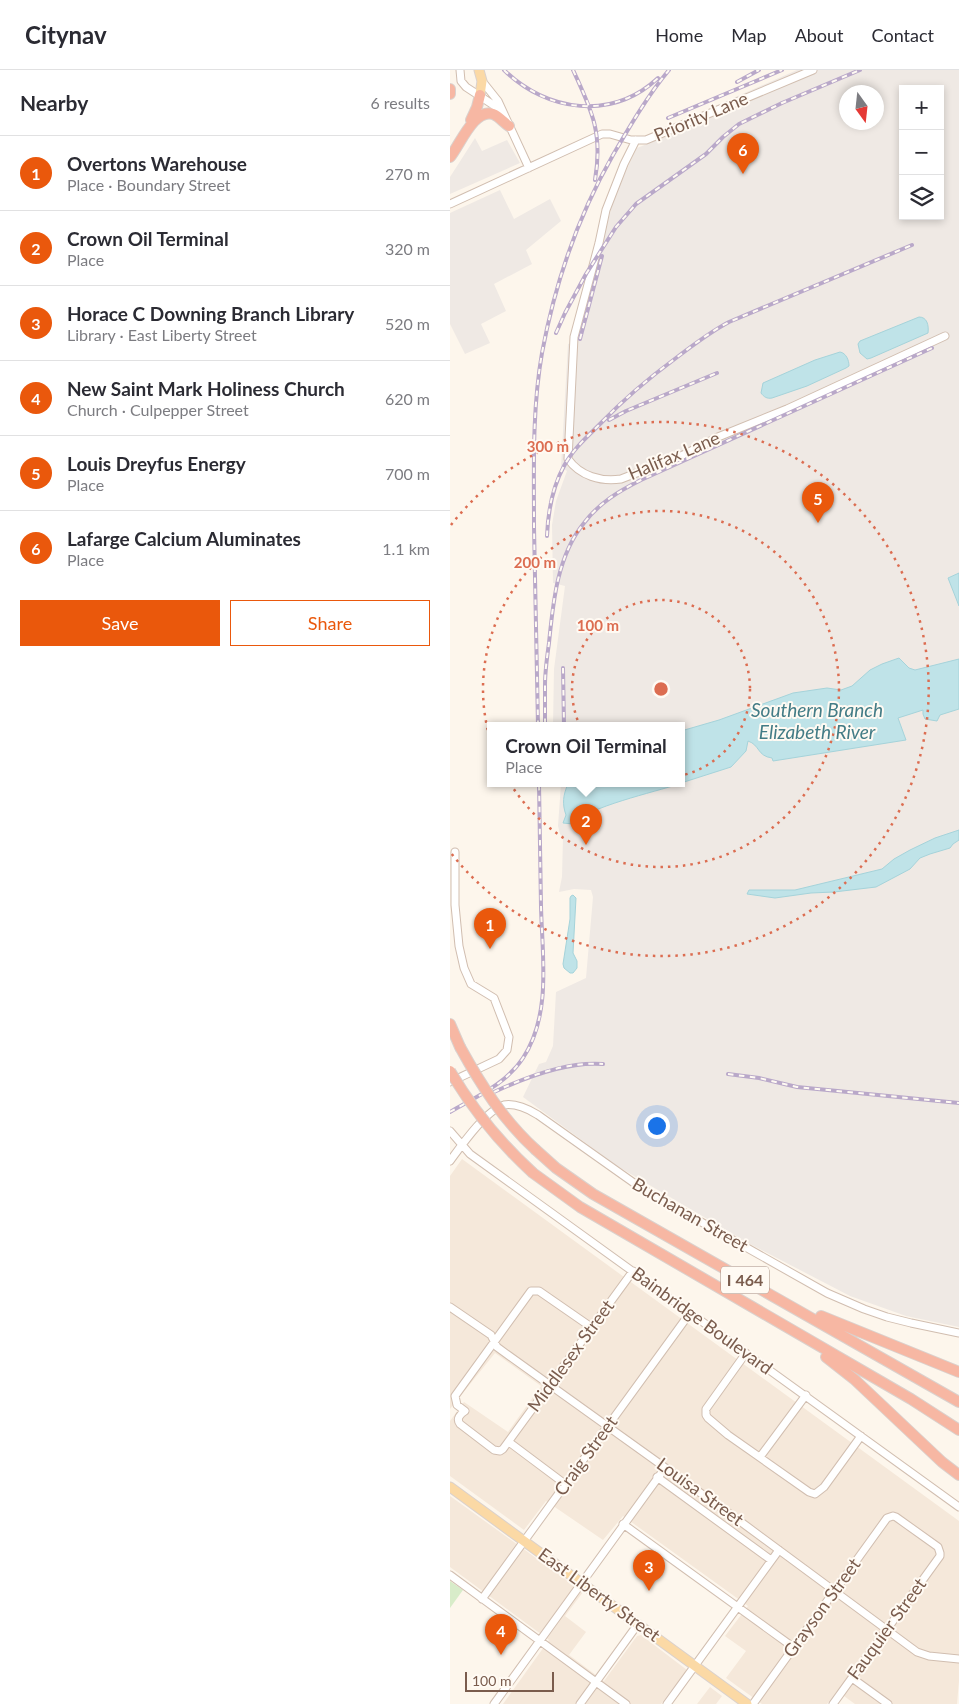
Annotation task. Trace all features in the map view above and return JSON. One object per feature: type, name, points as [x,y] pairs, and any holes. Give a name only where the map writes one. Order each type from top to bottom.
[{"type":"highway","points":[[450,89],[450,94]]},
{"type":"highway","points":[[450,153],[471,120],[480,95]]},
{"type":"highway","points":[[450,157],[480,115],[486,113],[496,115],[509,126]]},
{"type":"highway","name":"I 464","points":[[450,1024],[460,1046],[494,1104],[512,1127],[556,1168],[593,1194],[959,1402]]},
{"type":"highway","name":"I 464","points":[[450,1071],[489,1128],[533,1173],[580,1207],[959,1430]]},
{"type":"highway","points":[[745,1280],[781,1295],[840,1325],[959,1372]]},
{"type":"highway","points":[[785,1326],[842,1368],[927,1449],[959,1475]]},
{"type":"main road","points":[[479,70],[482,81],[480,95]]},
{"type":"main road","name":"East Liberty Street","points":[[450,1487],[747,1704]]},
{"type":"street","points":[[460,70],[461,81],[466,87],[501,110]]},
{"type":"street","name":"Priority Lane","points":[[450,204],[602,134],[610,134],[626,139],[646,140],[813,70]]},
{"type":"street","points":[[482,81],[498,101],[529,168]]},
{"type":"street","name":"Halifax Lane","points":[[636,140],[624,164],[606,210],[574,337],[568,459],[585,474],[603,480],[621,479],[669,460],[945,336]]},
{"type":"street","points":[[450,1082],[499,1059],[507,1050],[509,1037],[494,998],[472,984],[464,968],[455,905],[455,852]]},
{"type":"street","name":"Buchanan Street","points":[[462,1144],[486,1116],[504,1105],[516,1106],[538,1114],[641,1188],[827,1293],[887,1317],[959,1333]]},
{"type":"street","name":"Bainbridge Boulevard","points":[[450,1131],[477,1159],[959,1507]]},
{"type":"street","points":[[450,1161],[462,1144]]},
{"type":"street","name":"Middlesex Street","points":[[509,1442],[633,1271]]},
{"type":"street","points":[[565,1484],[509,1442],[503,1449],[494,1450],[460,1424],[459,1417],[465,1411],[457,1404],[455,1396],[531,1291],[539,1291],[591,1327]]},
{"type":"street","name":"Louisa Street","points":[[450,1307],[491,1335],[497,1347],[720,1507],[886,1630],[922,1654],[959,1658]]},
{"type":"street","name":"Craig Street","points":[[482,1599],[690,1313]]},
{"type":"street","points":[[746,1353],[706,1409],[706,1416],[811,1494],[819,1492],[862,1436]]},
{"type":"street","points":[[760,1457],[806,1395]]},
{"type":"street","points":[[505,1704],[496,1701],[665,1468]]},
{"type":"street","name":"Louisa Street","points":[[657,1477],[772,1560]]},
{"type":"street","points":[[713,1516],[720,1507]]},
{"type":"street","name":"Grayson Street","points":[[753,1704],[887,1518],[893,1516],[938,1547],[940,1552]]},
{"type":"street","points":[[623,1524],[793,1647]]},
{"type":"street","points":[[667,1704],[779,1550]]},
{"type":"street","name":"Fauquier Street","points":[[832,1704],[934,1565],[940,1552]]},
{"type":"street","points":[[450,1575],[626,1704]]},
{"type":"street","points":[[580,1704],[638,1624]]},
{"type":"street","points":[[852,1678],[888,1704]]},
{"type":"shaded area","points":[[797,70],[959,70],[959,1327],[906,1316],[850,1296],[750,1244],[617,1166],[523,1097],[539,1064],[546,1062],[553,1046],[556,992],[586,978],[593,897],[591,890],[574,889],[559,892],[562,877],[563,837],[558,826],[561,787],[685,787],[685,722],[553,722],[554,669],[565,586],[553,583],[552,525],[556,501],[567,471],[561,467],[568,344],[577,341],[612,205],[637,148],[684,129],[681,121]]},
{"type":"shaded area","points":[[475,138],[482,151],[507,140],[520,163],[450,194],[450,177]]},
{"type":"shaded area","points":[[500,190],[514,219],[550,199],[561,221],[526,250],[532,264],[494,284],[506,311],[481,324],[490,343],[465,354],[450,324],[450,213]]},
{"type":"shaded area","points":[[462,1159],[959,1521],[959,1681],[957,1704],[855,1704],[837,1691],[827,1704],[762,1704],[726,1678],[746,1651],[725,1636],[748,1606],[623,1516],[603,1540],[546,1501],[524,1530],[450,1476],[450,1421],[464,1402],[508,1432],[541,1386],[495,1353],[450,1409],[450,1176]]},
{"type":"shaded area","points":[[450,1496],[583,1592],[565,1616],[586,1632],[569,1655],[604,1681],[637,1636],[641,1635],[687,1670],[661,1704],[503,1704],[549,1640],[450,1567]]},
{"type":"shaded area","points":[[710,1687],[722,1696],[716,1704],[697,1704]]},
{"type":"green space","points":[[450,1581],[463,1590],[450,1608]]},
{"type":"water","points":[[919,317],[924,318],[927,322],[928,333],[871,358],[867,359],[860,353],[858,344],[860,341]]},
{"type":"water","points":[[840,352],[848,359],[849,366],[846,368],[807,386],[772,398],[766,397],[761,393],[763,383],[815,360]]},
{"type":"water","points":[[959,573],[959,606],[948,578]]},
{"type":"water","name":"Southern Branch Elizabeth River","points":[[899,658],[909,668],[915,670],[959,659],[959,709],[940,715],[937,721],[925,719],[923,710],[898,718],[906,740],[773,761],[772,758],[761,753],[755,745],[748,741],[746,751],[731,767],[685,782],[685,730],[719,720],[793,693],[827,688],[841,690],[852,686],[870,670]]},
{"type":"water","points":[[567,787],[669,787],[606,806],[573,824],[563,823],[566,815],[564,807]]},
{"type":"water","points":[[959,830],[959,840],[950,848],[920,858],[910,869],[876,887],[775,898],[747,894],[749,890],[795,890],[882,869],[894,859],[910,850],[935,838]]},
{"type":"water","points":[[573,895],[576,898],[573,953],[577,961],[577,968],[573,973],[570,973],[564,968],[563,964],[570,919],[570,898]]},
{"type":"railway","points":[[504,70],[521,84],[540,95],[559,102],[580,106],[621,101],[640,92],[658,78]]},
{"type":"railway","points":[[573,70],[586,98],[597,135],[598,149],[595,180]]},
{"type":"railway","points":[[538,722],[534,526],[535,417],[539,374],[547,327],[569,251],[600,178],[633,122],[669,70]]},
{"type":"railway","points":[[737,82],[759,70]]},
{"type":"railway","points":[[668,118],[782,70]]},
{"type":"railway","points":[[556,333],[586,274],[616,227],[636,204],[706,154],[739,124],[782,103],[860,70]]},
{"type":"railway","points":[[547,536],[548,518],[554,491],[560,474],[572,454],[610,414],[656,373],[702,339],[729,322],[912,245]]},
{"type":"railway","points":[[580,339],[602,256]]},
{"type":"railway","points":[[545,722],[546,669],[552,612],[558,580],[562,565],[575,536],[596,509],[617,493],[641,480],[932,348]]},
{"type":"railway","points":[[609,420],[717,373]]},
{"type":"railway","points":[[563,668],[564,722]]},
{"type":"railway","points":[[450,1112],[499,1083],[516,1067],[532,1041],[538,1023],[543,984],[539,787]]},
{"type":"railway","points":[[494,1092],[547,1071],[575,1065],[603,1064]]},
{"type":"railway","points":[[728,1074],[759,1078],[797,1087],[959,1103]]},
{"type":"place","name":"Lafarge Calcium Aluminates","points":[[743,174]]},
{"type":"place","name":"Louis Dreyfus Energy","points":[[818,523]]},
{"type":"place","name":"Crown Oil Terminal","points":[[586,845]]},
{"type":"place","name":"Overtons Warehouse","points":[[490,949]]},
{"type":"place","name":"Horace C Downing Branch Library","points":[[649,1591]]},
{"type":"place","name":"New Saint Mark Holiness Church","points":[[501,1655]]}]
